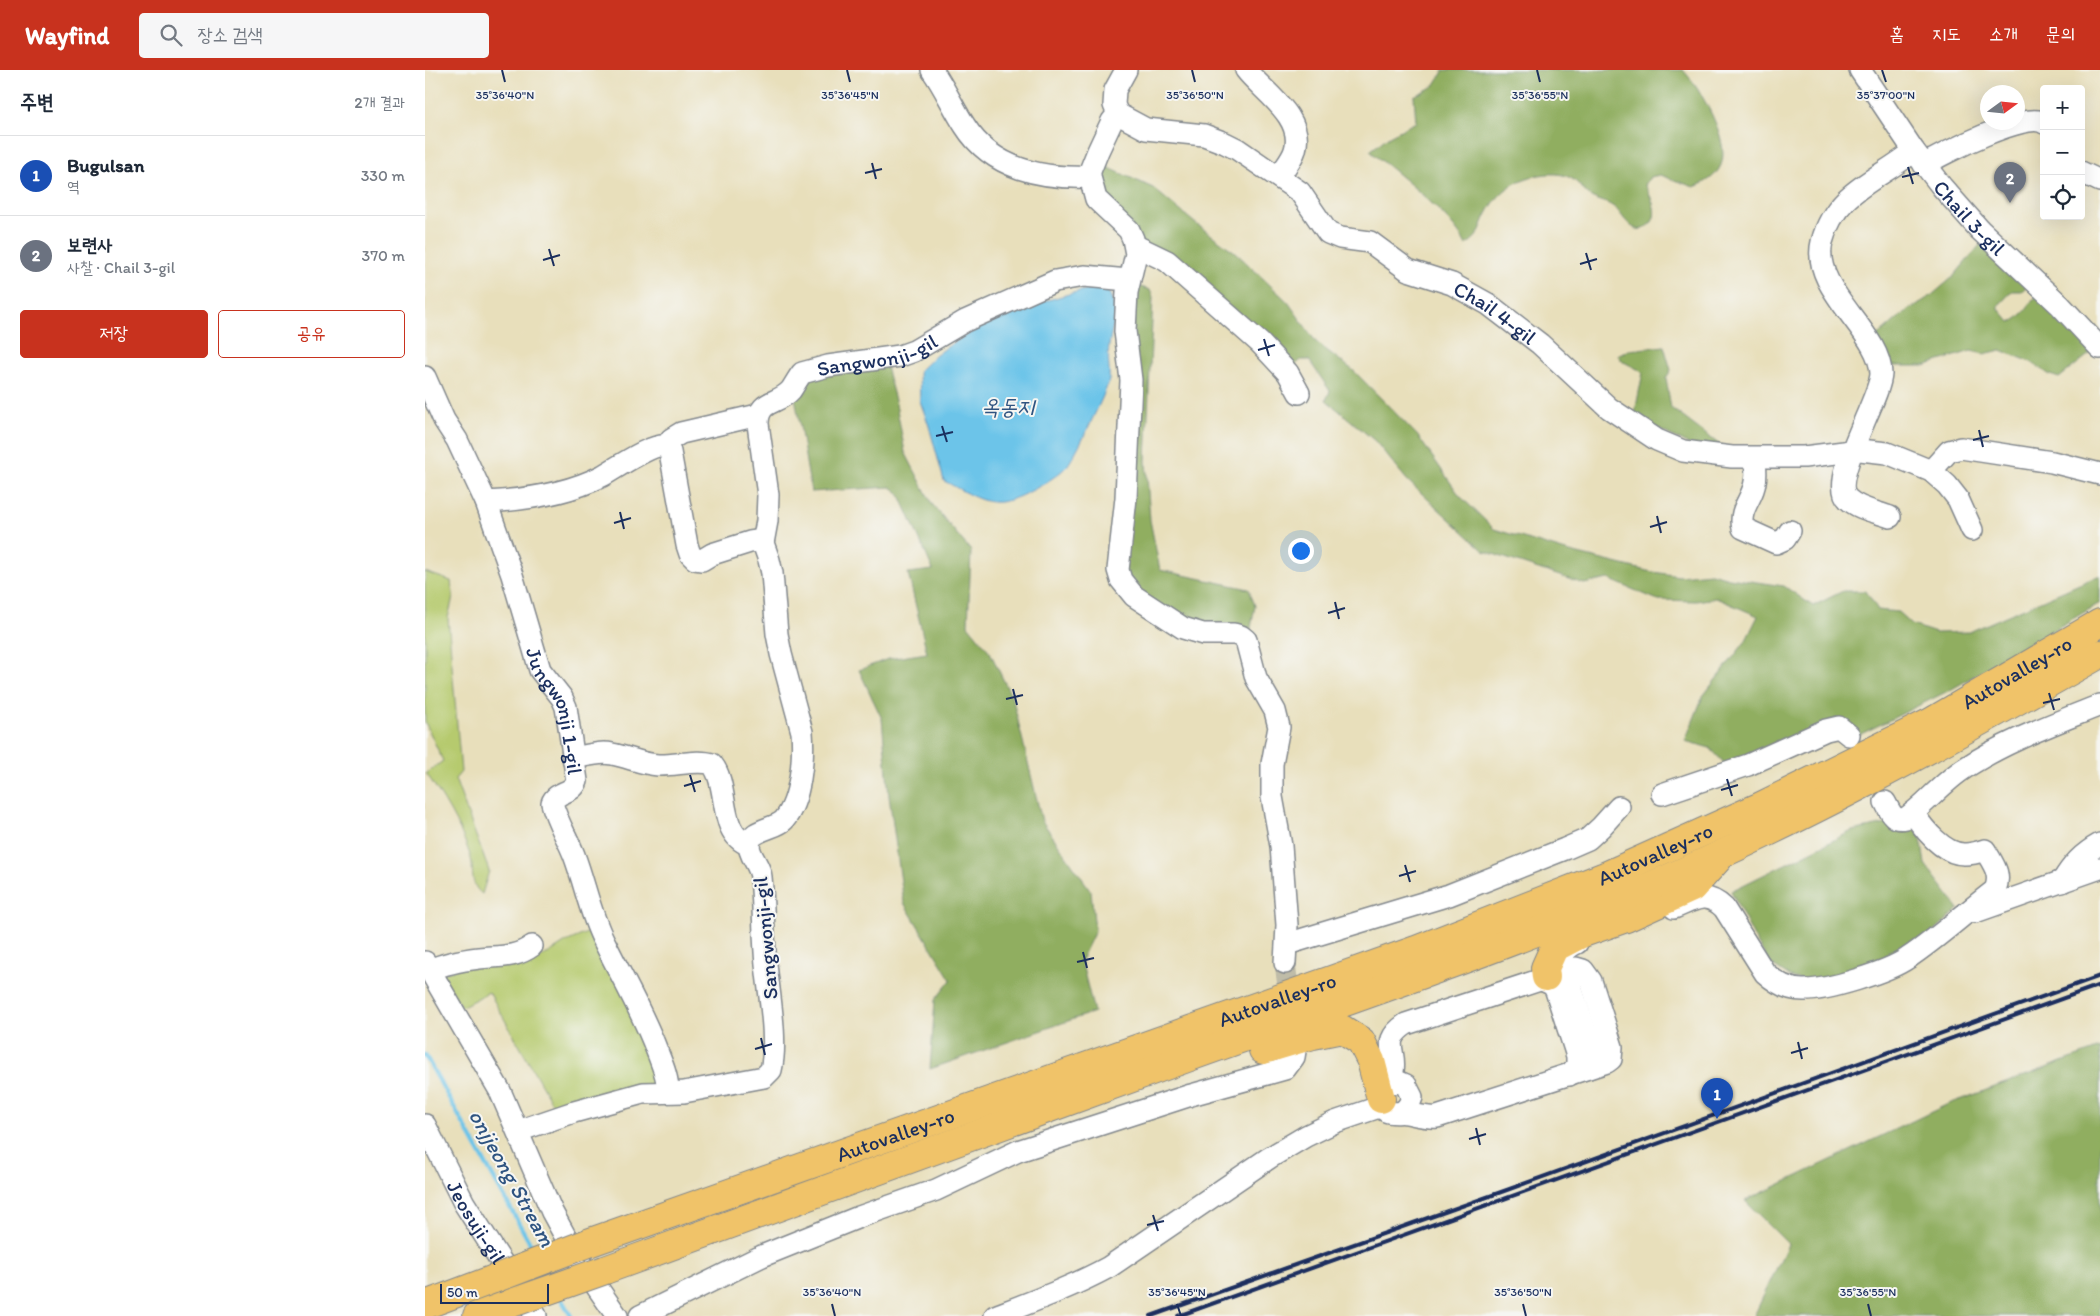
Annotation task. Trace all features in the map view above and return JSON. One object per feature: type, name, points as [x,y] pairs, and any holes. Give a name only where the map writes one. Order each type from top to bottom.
[{"type":"highway","name":"Autovalley-ro","points":[[425,1305],[588,1243],[1416,950],[1605,876],[1759,807],[1931,722],[2100,623]]},
{"type":"highway","name":"Autovalley-ro","points":[[477,1316],[506,1310],[605,1270],[1405,981],[1630,894],[1818,809],[1996,713],[2100,654]]},
{"type":"highway","points":[[1551,975],[1545,968],[1554,948],[1583,933],[1626,918],[1692,888],[1728,850]]},
{"type":"highway","points":[[1064,1103],[1234,1059],[1313,1034],[1342,1029],[1361,1041],[1389,1100]]},
{"type":"highway","points":[[425,1292],[487,1282]]},
{"type":"street","points":[[932,70],[950,97],[965,126],[979,145],[996,158],[1013,166],[1039,174],[1070,178],[1090,177]]},
{"type":"street","points":[[1126,70],[1115,90],[1115,105],[1118,114],[1112,121],[1090,171],[1096,199],[1129,230],[1135,246],[1135,261],[1129,280],[1125,331],[1131,380],[1130,426],[1119,570],[1121,580],[1134,596],[1183,628],[1203,634],[1234,634],[1246,640],[1257,678],[1275,711],[1279,727],[1273,764],[1272,797],[1281,846],[1286,954],[1449,895],[1588,839],[1619,806]]},
{"type":"street","points":[[1246,70],[1282,108],[1293,127],[1295,150],[1279,177]]},
{"type":"street","name":"Chail 3-gil","points":[[1860,70],[1919,158],[1981,230],[2060,305],[2100,348]]},
{"type":"street","name":"Chail 4-gil","points":[[1118,114],[1146,129],[1156,132],[1188,132],[1213,138],[1237,149],[1300,192],[1328,233],[1340,238],[1370,242],[1407,270],[1452,284],[1482,300],[1540,344],[1609,408],[1650,436],[1683,451],[1703,455],[1755,458],[1804,457],[1867,450],[1887,453],[1931,471],[1947,485],[1959,500],[1972,530]]},
{"type":"street","points":[[1890,517],[1856,505],[1845,495],[1843,481],[1877,391],[1881,373],[1871,344],[1840,300],[1823,269],[1821,258],[1823,241],[1833,216],[1843,202],[1851,194],[1900,163],[2027,121],[2040,121]]},
{"type":"street","points":[[2085,174],[2100,182]]},
{"type":"street","points":[[1135,246],[1167,261],[1261,343],[1288,372],[1299,394]]},
{"type":"street","name":"Sangwonji-gil","points":[[758,415],[765,405],[783,397],[791,390],[802,373],[828,366],[900,356],[914,351],[965,321],[1042,285],[1084,276],[1129,280]]},
{"type":"street","name":"Jungwonji 1-gil","points":[[425,376],[444,420],[457,440],[486,502],[512,575],[540,670],[562,698],[577,781],[575,786],[552,800],[553,807],[573,854],[587,899],[603,940],[641,1011],[655,1045],[666,1073],[668,1091]]},
{"type":"street","points":[[573,758],[601,753],[658,765],[675,766],[706,762],[712,764],[717,773],[731,830],[743,843],[749,845],[750,839],[755,835],[779,824],[788,813],[800,784],[803,748],[802,732],[777,634],[772,573],[763,543],[767,521],[768,495],[758,415],[681,434],[671,439],[667,446]]},
{"type":"street","points":[[486,502],[527,498],[594,480],[660,445],[667,446]]},
{"type":"street","points":[[667,446],[670,452],[690,554],[695,559],[702,560],[712,554],[751,542],[763,543]]},
{"type":"street","points":[[1931,471],[1949,451],[1961,448],[2052,462],[2100,474]]},
{"type":"street","points":[[1755,458],[1756,481],[1741,518],[1743,528],[1776,542],[1785,539],[1789,531]]},
{"type":"street","points":[[1885,802],[1891,814],[1899,819],[1913,813],[1941,786],[1987,754],[2025,735],[2100,705]]},
{"type":"street","points":[[1662,794],[1748,765],[1825,730],[1839,727],[1849,734]]},
{"type":"street","points":[[1578,1072],[1577,1056],[1551,975],[1563,953],[1571,946],[1699,898],[1708,897],[1716,900],[1724,908],[1765,973],[1774,981],[1787,988],[1803,990],[1823,988],[1888,969],[1907,960],[1995,890],[1998,876],[1985,850],[1965,854],[1955,853],[1933,838],[1913,813]]},
{"type":"street","points":[[2062,882],[2070,868],[2081,856],[2100,844]]},
{"type":"street","name":"Sangwonji-gil","points":[[518,1131],[643,1093],[683,1092],[764,1077],[771,1070],[772,1025],[761,875],[749,845]]},
{"type":"street","points":[[1958,918],[2100,868]]},
{"type":"street","points":[[532,946],[522,953],[512,956],[427,966],[500,1091],[552,1212],[577,1258],[617,1316]]},
{"type":"street","points":[[1576,968],[1587,974],[1591,981],[1612,1047],[1611,1059],[1607,1062],[1437,1117],[1421,1117],[1389,1100],[1393,1066],[1390,1044],[1393,1036],[1406,1024],[1576,968]]},
{"type":"street","points":[[640,1316],[762,1256],[859,1217],[936,1190],[1019,1150],[1191,1095],[1285,1069],[1294,1057],[1296,1045]]},
{"type":"street","points":[[995,1316],[1086,1279],[1109,1267],[1269,1158],[1306,1136],[1389,1100]]},
{"type":"street","name":"Jeosuji-gil","points":[[425,1125],[441,1154],[464,1204],[535,1316]]},
{"type":"green space","points":[[1444,70],[1683,70],[1698,89],[1718,129],[1723,155],[1721,165],[1710,179],[1694,187],[1660,175],[1650,177],[1645,185],[1654,207],[1654,218],[1647,227],[1641,229],[1630,225],[1612,206],[1591,197],[1571,178],[1550,174],[1526,178],[1511,186],[1499,196],[1489,210],[1474,239],[1466,245],[1459,233],[1436,208],[1370,151],[1389,136],[1416,122],[1414,96],[1434,86]]},
{"type":"green space","points":[[1096,162],[1153,188],[1195,223],[1235,252],[1288,302],[1316,342],[1354,371],[1417,435],[1460,496],[1494,529],[1566,551],[1647,571],[1679,576],[1711,573],[1729,578],[1784,586],[1813,606],[1843,591],[1866,591],[1878,610],[1898,612],[1912,625],[1936,633],[1969,632],[2100,575],[2100,603],[1952,689],[1855,737],[1849,729],[1728,767],[1710,748],[1685,741],[1703,696],[1745,642],[1758,616],[1716,598],[1696,601],[1658,600],[1608,579],[1584,584],[1484,551],[1407,480],[1375,441],[1326,400],[1330,391],[1309,360],[1301,360],[1294,366],[1146,247],[1103,203]]},
{"type":"green space","points":[[1985,239],[2029,284],[2022,291],[2012,291],[1999,305],[1999,309],[2010,322],[2018,318],[2038,295],[2096,349],[2059,378],[2050,375],[2031,362],[2001,350],[1984,354],[1971,351],[1924,366],[1883,366],[1872,341],[1904,313],[1932,295],[1953,277]]},
{"type":"green space","points":[[1135,285],[1150,290],[1153,297],[1146,461],[1150,520],[1160,570],[1249,589],[1255,606],[1250,633],[1220,631],[1148,602],[1122,570]]},
{"type":"green space","points":[[1664,346],[1671,370],[1666,378],[1671,408],[1732,454],[1702,451],[1634,417],[1643,372],[1622,361],[1618,355],[1629,350]]},
{"type":"green space","points":[[885,363],[896,404],[905,452],[932,504],[971,551],[968,625],[990,652],[1013,700],[1042,821],[1091,891],[1095,931],[1081,960],[1094,1012],[930,1069],[935,1000],[951,980],[904,903],[889,796],[882,719],[859,670],[888,659],[927,653],[908,573],[933,570],[899,493],[891,487],[811,492],[795,397],[805,377]]},
{"type":"green space","points":[[425,572],[451,581],[453,597],[448,618],[461,772],[455,779],[489,871],[482,894],[473,881],[471,860],[462,834],[445,802],[426,773],[443,761],[425,722]]},
{"type":"green space","points":[[1910,820],[1921,838],[1925,864],[1959,909],[1932,933],[1873,967],[1811,982],[1790,977],[1770,964],[1731,891],[1852,831],[1886,824],[1900,825]]},
{"type":"green space","points":[[596,929],[665,1083],[558,1114],[489,992],[461,1007],[442,973],[481,961],[529,961]]},
{"type":"green space","points":[[2100,1048],[2100,1316],[1754,1316],[1788,1244],[1745,1201],[1946,1105]]},
{"type":"water","name":"옥동지","points":[[1094,288],[1108,291],[1115,313],[1108,350],[1109,380],[1090,424],[1067,466],[1036,488],[1017,498],[1000,502],[985,501],[944,481],[920,401],[919,371],[935,356],[976,329],[1024,308]]},
{"type":"waterway","name":"onjjeong Stream","points":[[425,1055],[536,1254]]},
{"type":"waterway","name":"onjjeong Stream","points":[[559,1295],[571,1316]]},
{"type":"tunnel","points":[[1285,963],[1291,1010]]},
{"type":"railway","points":[[1151,1316],[2100,976]]},
{"type":"railway","points":[[1178,1316],[2100,985]]},
{"type":"place","name":"보련사","points":[[2010,203]]},
{"type":"place","name":"Bugulsan","points":[[1717,1119]]}]
